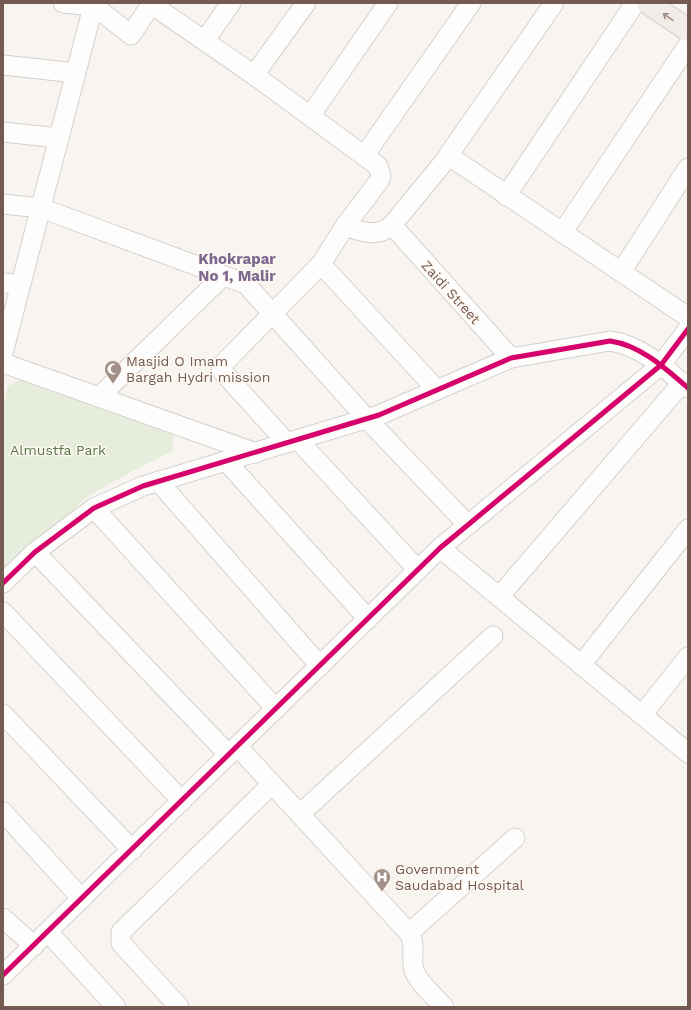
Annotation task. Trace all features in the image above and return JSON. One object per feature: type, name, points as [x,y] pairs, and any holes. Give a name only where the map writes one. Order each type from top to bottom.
[{"type":"main road","points":[[648,3],[688,30]]},
{"type":"street","points":[[63,3],[94,5],[131,35],[152,3],[254,75],[378,166],[381,176],[379,181],[345,226],[321,264],[220,368],[418,570]]},
{"type":"street","points":[[205,40],[230,3]]},
{"type":"street","points":[[254,75],[306,3]]},
{"type":"street","points":[[310,116],[388,3]]},
{"type":"street","points":[[364,156],[471,3]]},
{"type":"street","points":[[345,226],[364,233],[377,233],[385,231],[392,225],[449,156],[554,3]]},
{"type":"street","points":[[506,196],[635,3]]},
{"type":"street","points":[[3,353],[12,283],[41,208],[94,5]]},
{"type":"street","points":[[562,233],[688,45]]},
{"type":"street","points":[[3,65],[76,73]]},
{"type":"street","points":[[3,132],[59,138]]},
{"type":"street","points":[[449,156],[506,196],[688,317]]},
{"type":"street","points":[[621,272],[688,168]]},
{"type":"street","points":[[3,204],[41,208],[246,284],[367,419],[468,525]]},
{"type":"street","name":"Zaidi Street","points":[[392,225],[511,358]]},
{"type":"street","points":[[321,264],[437,390]]},
{"type":"street","points":[[99,397],[223,276]]},
{"type":"street","points":[[3,975],[440,548],[661,364],[688,329]]},
{"type":"street","points":[[3,583],[35,552],[94,508],[142,486],[367,419],[511,358],[610,341],[624,343],[661,364],[685,385],[499,597]]},
{"type":"street","points":[[3,363],[256,453]]},
{"type":"street","points":[[226,461],[368,619]]},
{"type":"street","points":[[158,481],[320,666]]},
{"type":"street","points":[[94,508],[276,709]]},
{"type":"street","points":[[581,665],[688,529]]},
{"type":"street","points":[[440,548],[688,754]]},
{"type":"street","points":[[35,552],[233,751],[272,784],[409,933],[413,942],[413,965],[415,974],[444,1007]]},
{"type":"street","points":[[3,612],[182,801]]},
{"type":"street","points":[[300,814],[493,636]]},
{"type":"street","points":[[642,715],[688,657]]},
{"type":"street","points":[[3,714],[132,850]]},
{"type":"street","points":[[179,1007],[121,943],[121,932],[272,784]]},
{"type":"street","points":[[3,812],[82,899]]},
{"type":"street","points":[[409,933],[515,838]]},
{"type":"street","points":[[3,918],[34,946]]},
{"type":"street","points":[[48,932],[112,1005]]},
{"type":"green space","name":"Almustfa Park","points":[[22,379],[174,433],[173,451],[140,467],[85,498],[68,516],[3,569],[3,406],[8,386]]},
{"type":"cycle path","points":[[3,975],[440,548],[661,365],[688,329]]},
{"type":"cycle path","points":[[3,583],[35,552],[94,508],[143,486],[379,415],[511,358],[610,341],[632,347],[652,358],[688,388]]},
{"type":"place","name":"Masjid O Imam Bargah Hydri mission","points":[[113,384]]},
{"type":"place","name":"Government Saudabad Hospital","points":[[382,892]]},
{"type":"district","name":"Khokrapar No 1, Malir","points":[[237,268]]}]
